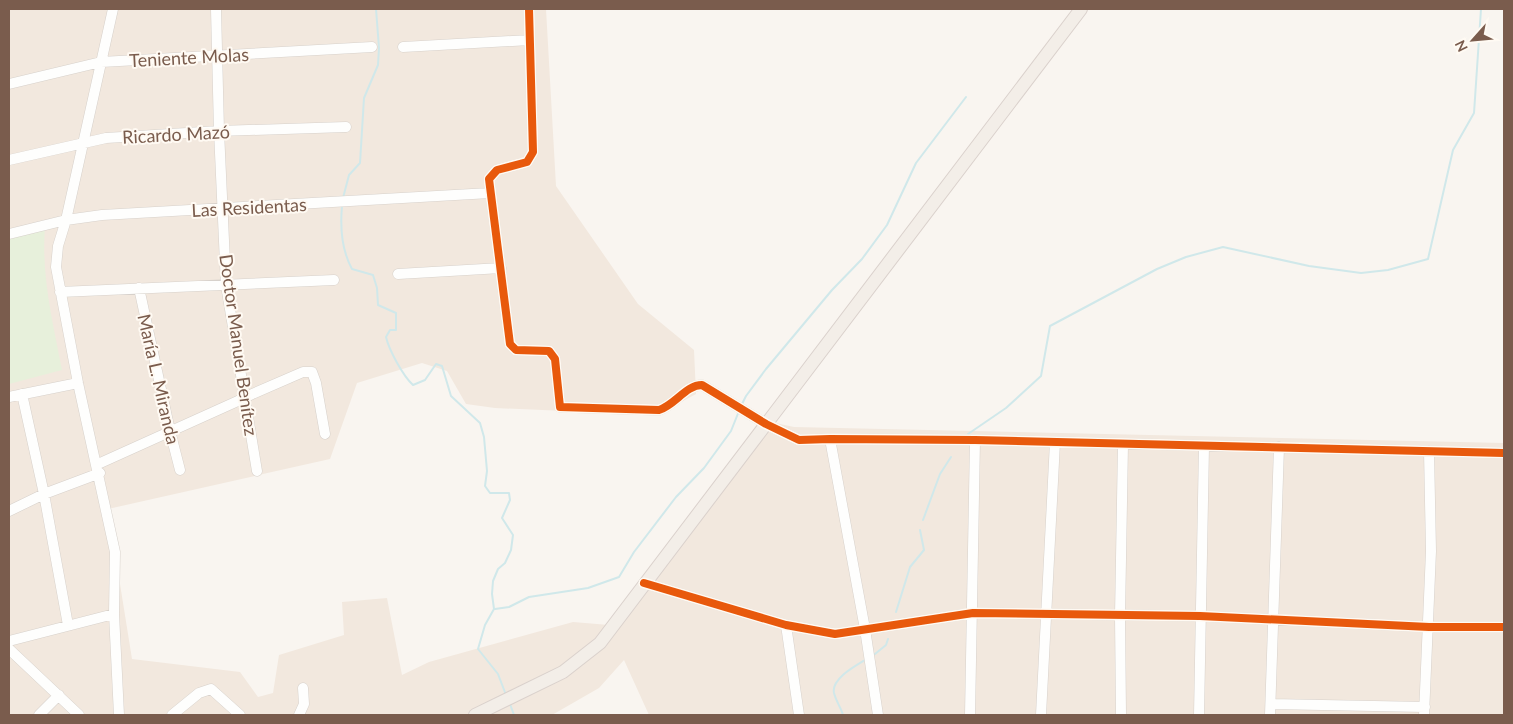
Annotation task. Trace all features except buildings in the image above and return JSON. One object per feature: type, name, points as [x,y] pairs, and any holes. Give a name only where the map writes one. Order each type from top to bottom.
[{"type":"main road","points":[[475,715],[563,672],[600,643],[618,622],[644,583],[1081,9]]},
{"type":"street","points":[[113,9],[66,220],[58,246],[56,267],[78,383],[99,468],[116,552],[114,614],[119,715]]},
{"type":"street","name":"Doctor Manuel Benítez","points":[[216,9],[226,285],[257,471]]},
{"type":"street","points":[[529,9],[533,152],[527,162],[492,173],[489,179],[490,194],[510,344],[516,350],[548,351],[555,358],[560,407],[659,410],[667,408],[696,385],[702,385],[766,424],[798,440],[975,440],[1504,453]]},
{"type":"street","points":[[403,47],[530,40]]},
{"type":"street","name":"Teniente Molas","points":[[9,84],[101,62],[372,47]]},
{"type":"street","name":"Ricardo Mazó","points":[[9,160],[83,142],[219,131],[346,126]]},
{"type":"street","name":"Las Residentas","points":[[9,234],[66,220],[102,215],[490,194]]},
{"type":"street","points":[[398,274],[501,268]]},
{"type":"street","points":[[60,292],[334,280]]},
{"type":"street","name":"María L. Miranda","points":[[139,288],[180,470]]},
{"type":"street","points":[[9,511],[99,468],[170,431],[303,372],[312,372],[316,383],[325,434]]},
{"type":"street","points":[[9,397],[78,383]]},
{"type":"street","points":[[22,394],[44,494],[68,625]]},
{"type":"street","points":[[830,439],[865,629],[878,715]]},
{"type":"street","points":[[970,715],[975,440]]},
{"type":"street","points":[[1041,715],[1045,613],[1056,442]]},
{"type":"street","points":[[1120,715],[1123,444]]},
{"type":"street","points":[[1199,715],[1204,446]]},
{"type":"street","points":[[1270,715],[1278,447]]},
{"type":"street","points":[[1271,704],[1425,711],[1431,551],[1429,451]]},
{"type":"street","points":[[644,583],[786,625],[835,634],[973,613],[1200,616],[1429,627],[1504,627]]},
{"type":"street","points":[[9,641],[114,614]]},
{"type":"street","points":[[786,625],[799,715]]},
{"type":"street","points":[[9,649],[80,715]]},
{"type":"street","points":[[299,715],[304,704],[303,688]]},
{"type":"street","points":[[172,715],[204,690],[216,692],[240,715]]},
{"type":"street","points":[[39,715],[59,695]]},
{"type":"shaded area","points":[[9,9],[546,9],[556,186],[638,304],[694,350],[696,394],[657,415],[495,408],[466,404],[447,371],[422,363],[357,383],[330,459],[108,509],[132,659],[240,672],[258,697],[273,693],[279,655],[344,635],[342,602],[387,598],[402,675],[429,662],[573,622],[609,625],[766,421],[794,427],[1504,443],[1504,715],[649,715],[624,660],[599,688],[552,715],[9,715]]},
{"type":"green space","points":[[45,227],[46,281],[62,370],[9,384],[9,236]]},
{"type":"waterway","points":[[343,198],[349,175],[360,163],[364,98],[378,65],[379,48],[376,9]]},
{"type":"waterway","points":[[968,434],[1006,408],[1041,376],[1050,326],[1157,269],[1186,257],[1223,247],[1309,266],[1361,273],[1388,270],[1428,259],[1453,150],[1474,113],[1481,9]]},
{"type":"waterway","points":[[742,404],[766,369],[832,290],[862,259],[887,225],[916,163],[966,97]]},
{"type":"waterway","points":[[342,206],[342,238],[348,261],[352,269],[373,275],[377,288],[378,305],[396,313],[396,330],[390,330],[386,337],[390,349],[405,376],[413,385],[425,380],[436,364],[442,366],[451,396],[480,423],[484,437],[487,471],[485,486],[490,493],[509,493],[510,500],[502,518],[513,535],[511,550],[505,563],[498,569],[493,581],[494,609],[485,625],[478,649],[498,674],[506,695]]},
{"type":"waterway","points":[[495,609],[509,607],[529,597],[588,588],[619,577],[634,552],[676,497],[704,468],[731,431],[739,411]]},
{"type":"waterway","points":[[923,520],[940,474],[951,457]]},
{"type":"waterway","points":[[896,612],[910,567],[924,550],[920,530]]},
{"type":"waterway","points":[[875,654],[886,645],[888,639]]},
{"type":"waterway","points":[[843,715],[835,696],[834,688],[840,678],[865,660]]},
{"type":"waterway","points":[[510,704],[514,715]]},
{"type":"cycle path","points":[[529,9],[533,152],[527,162],[497,170],[489,179],[510,344],[516,350],[549,351],[555,359],[560,407],[659,410],[691,388],[702,385],[766,424],[799,440],[975,440],[1504,453]]},
{"type":"cycle path","points":[[644,583],[786,625],[835,634],[973,613],[1200,616],[1429,627],[1504,627]]}]
